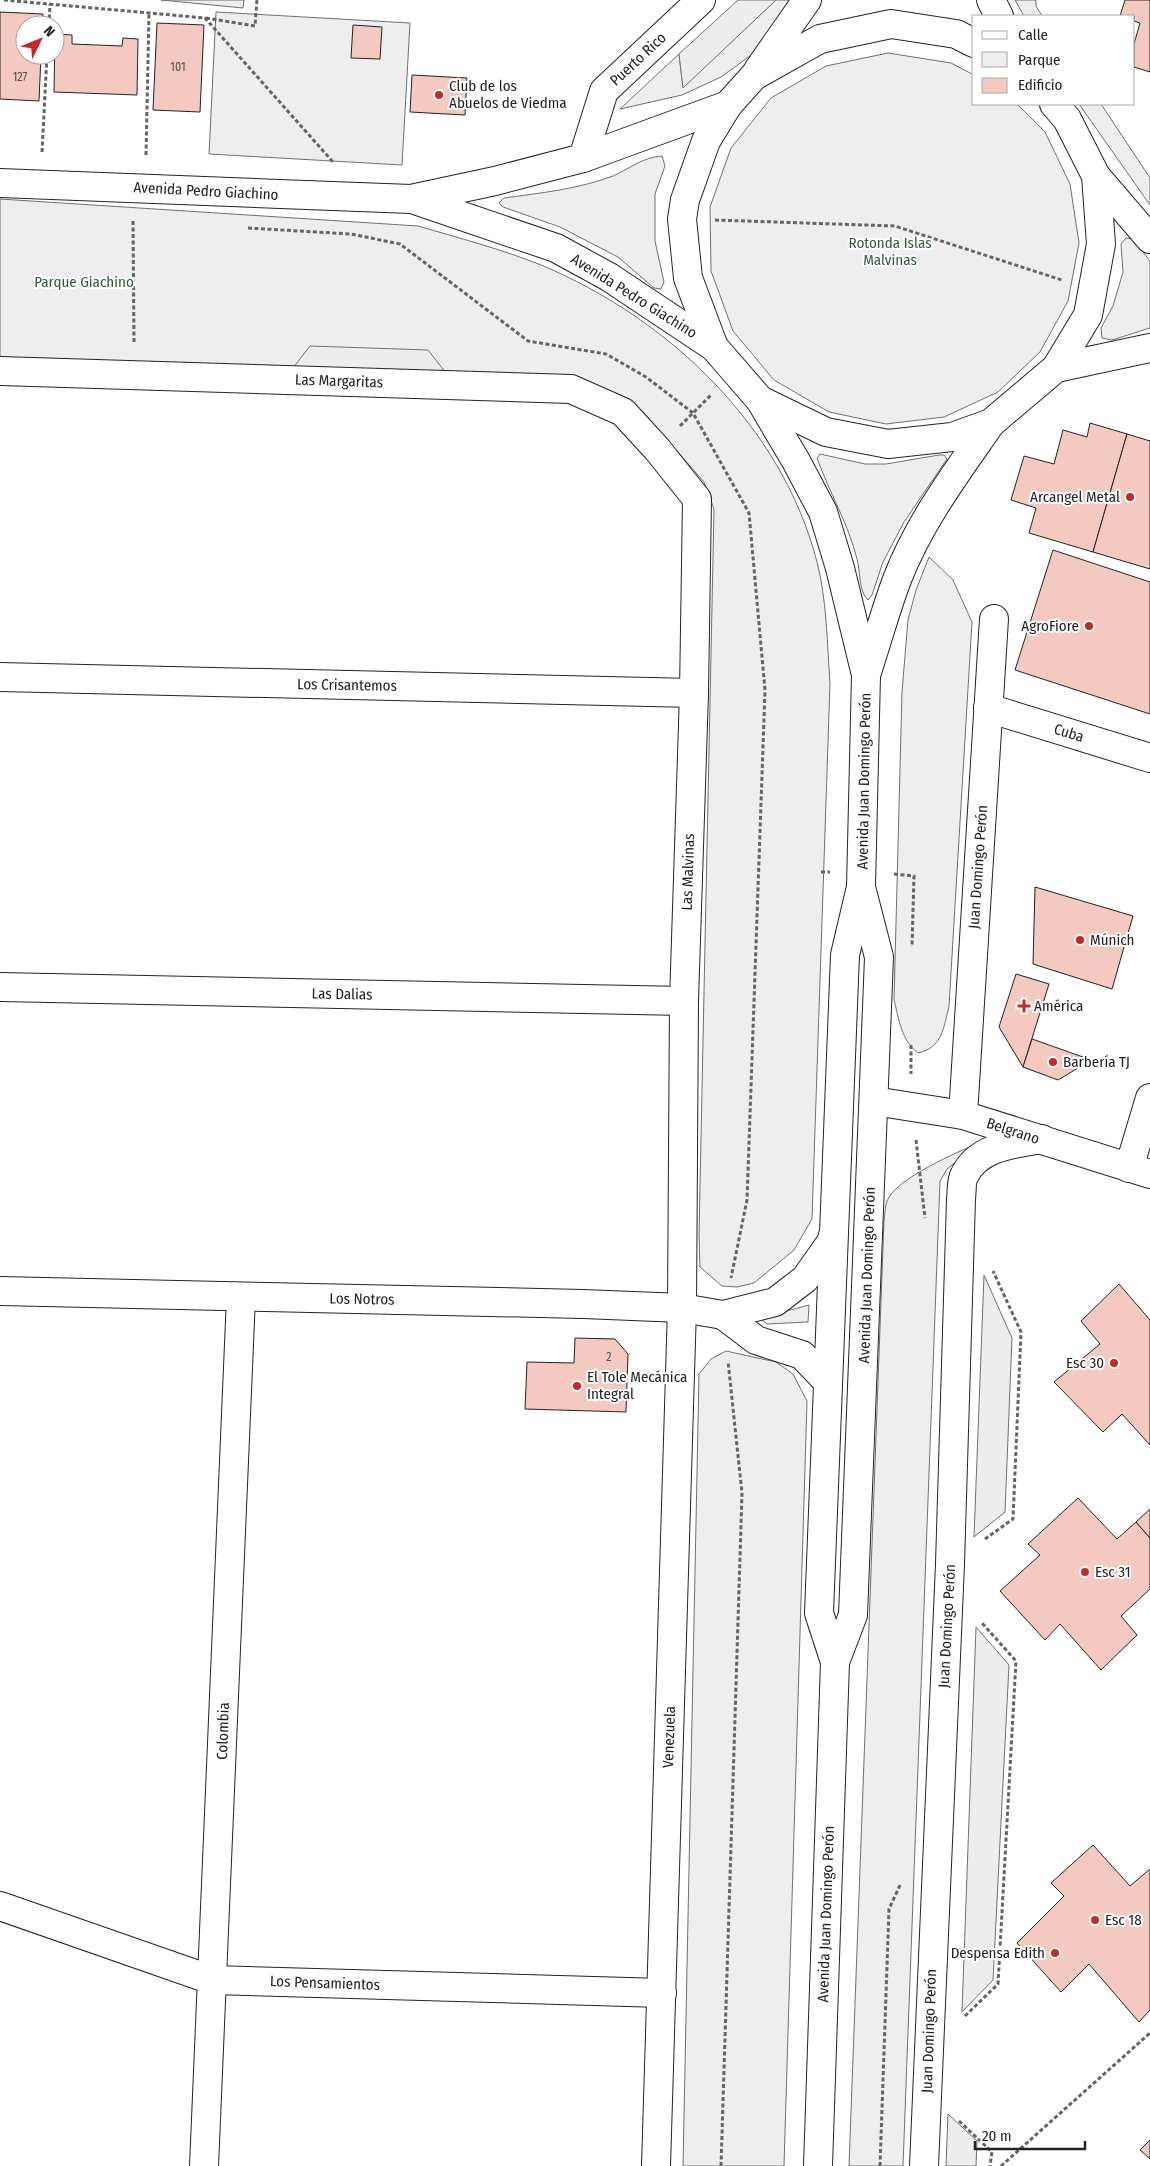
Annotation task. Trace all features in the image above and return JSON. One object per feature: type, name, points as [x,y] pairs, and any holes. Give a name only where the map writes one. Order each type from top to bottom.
[{"type":"street","name":"Puerto Rico","points":[[583,158],[604,92],[701,0]]},
{"type":"street","points":[[807,0],[754,76],[728,105],[706,141],[685,200],[682,218],[688,278],[714,346],[760,400],[826,432],[888,444],[952,437],[991,423],[1056,368],[1088,315],[1101,244],[1096,176]]},
{"type":"street","points":[[991,0],[998,15]]},
{"type":"street","points":[[754,76],[820,39],[891,24],[956,34],[972,42]]},
{"type":"street","name":"Avenida Pedro Giachino","points":[[0,183],[411,199],[494,181],[583,158],[728,105]]},
{"type":"street","points":[[1055,105],[1067,119],[1096,176],[1150,239]]},
{"type":"street","name":"Avenida Pedro Giachino","points":[[411,199],[556,248],[609,277],[714,346]]},
{"type":"street","points":[[1056,368],[1150,348]]},
{"type":"street","name":"Las Margaritas","points":[[0,371],[571,389],[623,412],[657,450]]},
{"type":"street","name":"Avenida Juan Domingo Perón","points":[[760,400],[796,460],[822,512],[840,568],[866,675],[861,879],[845,955],[819,1613],[835,1662],[818,2166]]},
{"type":"street","name":"Avenida Juan Domingo Perón","points":[[866,675],[898,576],[922,526],[948,484],[991,423]]},
{"type":"street","name":"Las Malvinas","points":[[657,450],[697,499],[694,693],[684,1001],[682,1308]]},
{"type":"street","name":"Juan Domingo Perón","points":[[963,1114],[994,619]]},
{"type":"street","name":"Los Crisantemos","points":[[0,677],[694,693]]},
{"type":"street","name":"Cuba","points":[[988,708],[1150,758]]},
{"type":"street","name":"Avenida Juan Domingo Perón","points":[[835,1662],[854,1615],[879,957],[861,879]]},
{"type":"street","name":"Las Dalias","points":[[0,987],[684,1001]]},
{"type":"street","points":[[1140,1171],[1150,1098]]},
{"type":"street","name":"Belgrano","points":[[874,1101],[963,1114],[1140,1171]]},
{"type":"street","name":"Juan Domingo Perón","points":[[924,2166],[949,1575],[961,1199],[964,1176],[986,1152],[1001,1146],[1042,1140]]},
{"type":"street","points":[[723,1315],[775,1302],[805,1279],[831,1242],[834,1231]]},
{"type":"street","name":"Los Notros","points":[[0,1291],[682,1308],[723,1315]]},
{"type":"street","name":"Colombia","points":[[204,2166],[241,1297]]},
{"type":"street","name":"Venezuela","points":[[656,2166],[682,1308]]},
{"type":"street","points":[[723,1315],[756,1340],[802,1355],[828,1382]]},
{"type":"street","name":"Los Pensamientos","points":[[0,1906],[212,1980],[662,1992]]},
{"type":"path","points":[[4,0],[205,18],[255,26],[257,0]]},
{"type":"path","points":[[49,15],[50,4]]},
{"type":"path","points":[[205,18],[364,198]]},
{"type":"path","points":[[39,184],[46,65]]},
{"type":"path","points":[[682,218],[895,226],[1093,290]]},
{"type":"path","points":[[132,222],[142,222]]},
{"type":"path","points":[[242,228],[351,234],[400,244],[528,341],[606,354],[646,377],[693,413]]},
{"type":"path","points":[[657,450],[736,371]]},
{"type":"path","points":[[821,872],[861,879],[914,876],[912,955]]},
{"type":"path","points":[[911,1040],[912,1107],[926,1225]]},
{"type":"path","points":[[928,2052],[998,1984],[1016,1661],[949,1575],[1013,1519],[1021,1332],[993,1270]]},
{"type":"path","points":[[880,2166],[890,1908],[902,1882]]},
{"type":"path","points":[[1001,2166],[1150,2033]]},
{"type":"path","points":[[927,2090],[992,2152],[990,2166]]},
{"type":"green space","points":[[776,0],[792,0],[754,53],[721,77],[682,95],[620,109],[679,54],[683,87]]},
{"type":"green space","points":[[1015,0],[1036,0],[1036,6],[1041,15],[1023,15]]},
{"type":"green space","points":[[216,12],[410,23],[402,165],[209,154]]},
{"type":"green space","name":"Rotonda Islas Malvinas","points":[[888,53],[951,63],[972,74],[972,105],[1018,105],[1045,132],[1070,184],[1079,243],[1068,301],[1040,352],[998,392],[944,417],[886,424],[829,412],[774,380],[733,331],[711,271],[710,207],[731,148],[771,98],[826,66]]},
{"type":"green space","points":[[1080,105],[1102,105],[1150,178],[1150,205]]},
{"type":"green space","points":[[662,156],[665,166],[655,194],[655,241],[664,282],[661,289],[654,288],[618,257],[560,227],[503,207],[499,203],[504,198],[559,190],[600,180],[613,176],[642,161]]},
{"type":"green space","name":"Parque Giachino","points":[[0,199],[418,226],[480,244],[541,265],[588,287],[633,315],[675,346],[714,382],[748,422],[777,466],[800,512],[817,562],[825,607],[830,683],[812,1219],[794,1250],[754,1283],[737,1287],[722,1286],[700,1267],[699,1235],[714,509],[704,482],[642,411],[615,393],[572,377],[0,357]]},
{"type":"green space","points":[[1126,238],[1133,239],[1150,261],[1150,328],[1112,340],[1102,338],[1101,328],[1113,306],[1123,272],[1121,244]]},
{"type":"green space","points":[[820,454],[865,464],[886,464],[939,455],[944,455],[947,459],[904,522],[883,562],[872,595],[868,600],[860,581],[857,559],[849,533],[817,458]]},
{"type":"green space","points":[[929,557],[953,580],[972,622],[949,1006],[941,1036],[932,1046],[918,1053],[904,1036],[894,1000],[902,692],[908,620],[916,590]]},
{"type":"green space","points":[[981,1142],[947,1169],[940,1181],[903,2166],[849,2166],[885,1208],[893,1192],[902,1183],[944,1159]]},
{"type":"green space","points":[[809,1305],[808,1322],[767,1324],[760,1318]]},
{"type":"green space","points":[[726,1351],[776,1362],[793,1374],[807,1401],[784,2166],[683,2166],[699,1374],[711,1359]]},
{"type":"shaded area","points":[[161,0],[244,0],[243,8]]},
{"type":"shaded area","points":[[738,0],[776,0],[683,88],[679,54]]},
{"type":"shaded area","points":[[310,346],[428,350],[446,373],[293,368]]},
{"type":"shaded area","points":[[984,1275],[1012,1338],[1005,1512],[974,1537]]},
{"type":"shaded area","points":[[976,1627],[1009,1665],[993,1980],[962,2012]]},
{"type":"shaded area","points":[[948,2114],[977,2141],[976,2166],[946,2166]]},
{"type":"building","points":[[1125,0],[1150,0],[1150,72],[1135,67],[1135,40],[1140,23],[1135,21],[1135,15],[1120,15]]},
{"type":"building","points":[[0,12],[43,14],[15,15],[15,65],[41,65],[39,101],[0,99]]},
{"type":"building","points":[[157,23],[204,25],[200,112],[153,110]]},
{"type":"building","points":[[353,25],[382,27],[380,59],[351,58]]},
{"type":"building","points":[[65,35],[72,35],[72,44],[122,46],[123,38],[138,39],[137,95],[54,92],[54,65],[65,65]]},
{"type":"building","name":"Club de los Abuelos de Viedma","points":[[412,75],[467,78],[465,115],[410,112]]},
{"type":"building","points":[[1090,423],[1127,434],[1093,552],[1029,533],[1036,508],[1011,500],[1024,456],[1054,464],[1063,430],[1087,437]]},
{"type":"building","name":"Arcangel Metal","points":[[1127,434],[1150,441],[1150,569],[1093,552]]},
{"type":"building","name":"AgroFiore","points":[[1053,550],[1150,582],[1150,714],[1015,670]]},
{"type":"building","name":"Múnich","points":[[1035,887],[1133,916],[1112,989],[1033,964]]},
{"type":"building","name":"América","points":[[1016,974],[1049,984],[1023,1067],[999,1027]]},
{"type":"building","name":"Barbería TJ","points":[[1032,1039],[1083,1057],[1078,1068],[1058,1080],[1023,1067]]},
{"type":"building","name":"Esc 30","points":[[1119,1284],[1150,1320],[1150,1445],[1122,1414],[1103,1432],[1054,1382],[1100,1344],[1081,1321]]},
{"type":"building","name":"El Tole Mecánica Integral","points":[[575,1338],[615,1339],[628,1354],[626,1412],[525,1409],[527,1362],[574,1363]]},
{"type":"building","name":"Esc 31","points":[[1078,1498],[1117,1539],[1136,1522],[1150,1538],[1150,1589],[1121,1616],[1137,1635],[1101,1670],[1060,1624],[1045,1640],[1000,1591],[1040,1555],[1028,1544]]},
{"type":"building","points":[[1150,1509],[1150,1538],[1136,1522]]},
{"type":"building","name":"Esc 18","points":[[1093,1845],[1130,1886],[1150,1869],[1150,2010],[1139,2022],[1089,1964],[1061,1992],[1017,1943],[1064,1896],[1051,1883]]},
{"type":"building","points":[[1150,2140],[1150,2159],[1140,2150]]},
{"type":"place","name":"Club de los Abuelos de Viedma","points":[[439,95]]},
{"type":"place","name":"Arcangel Metal","points":[[1130,497]]},
{"type":"place","name":"AgroFiore","points":[[1089,626]]},
{"type":"place","name":"Múnich","points":[[1080,940]]},
{"type":"place","name":"América","points":[[1024,1006]]},
{"type":"place","name":"Barbería TJ","points":[[1053,1062]]},
{"type":"place","name":"Esc 30","points":[[1114,1363]]},
{"type":"place","name":"El Tole Mecánica Integral","points":[[577,1386]]},
{"type":"place","name":"Esc 31","points":[[1085,1572]]},
{"type":"place","name":"Esc 18","points":[[1095,1920]]},
{"type":"place","name":"Despensa Edith","points":[[1055,1953]]}]
